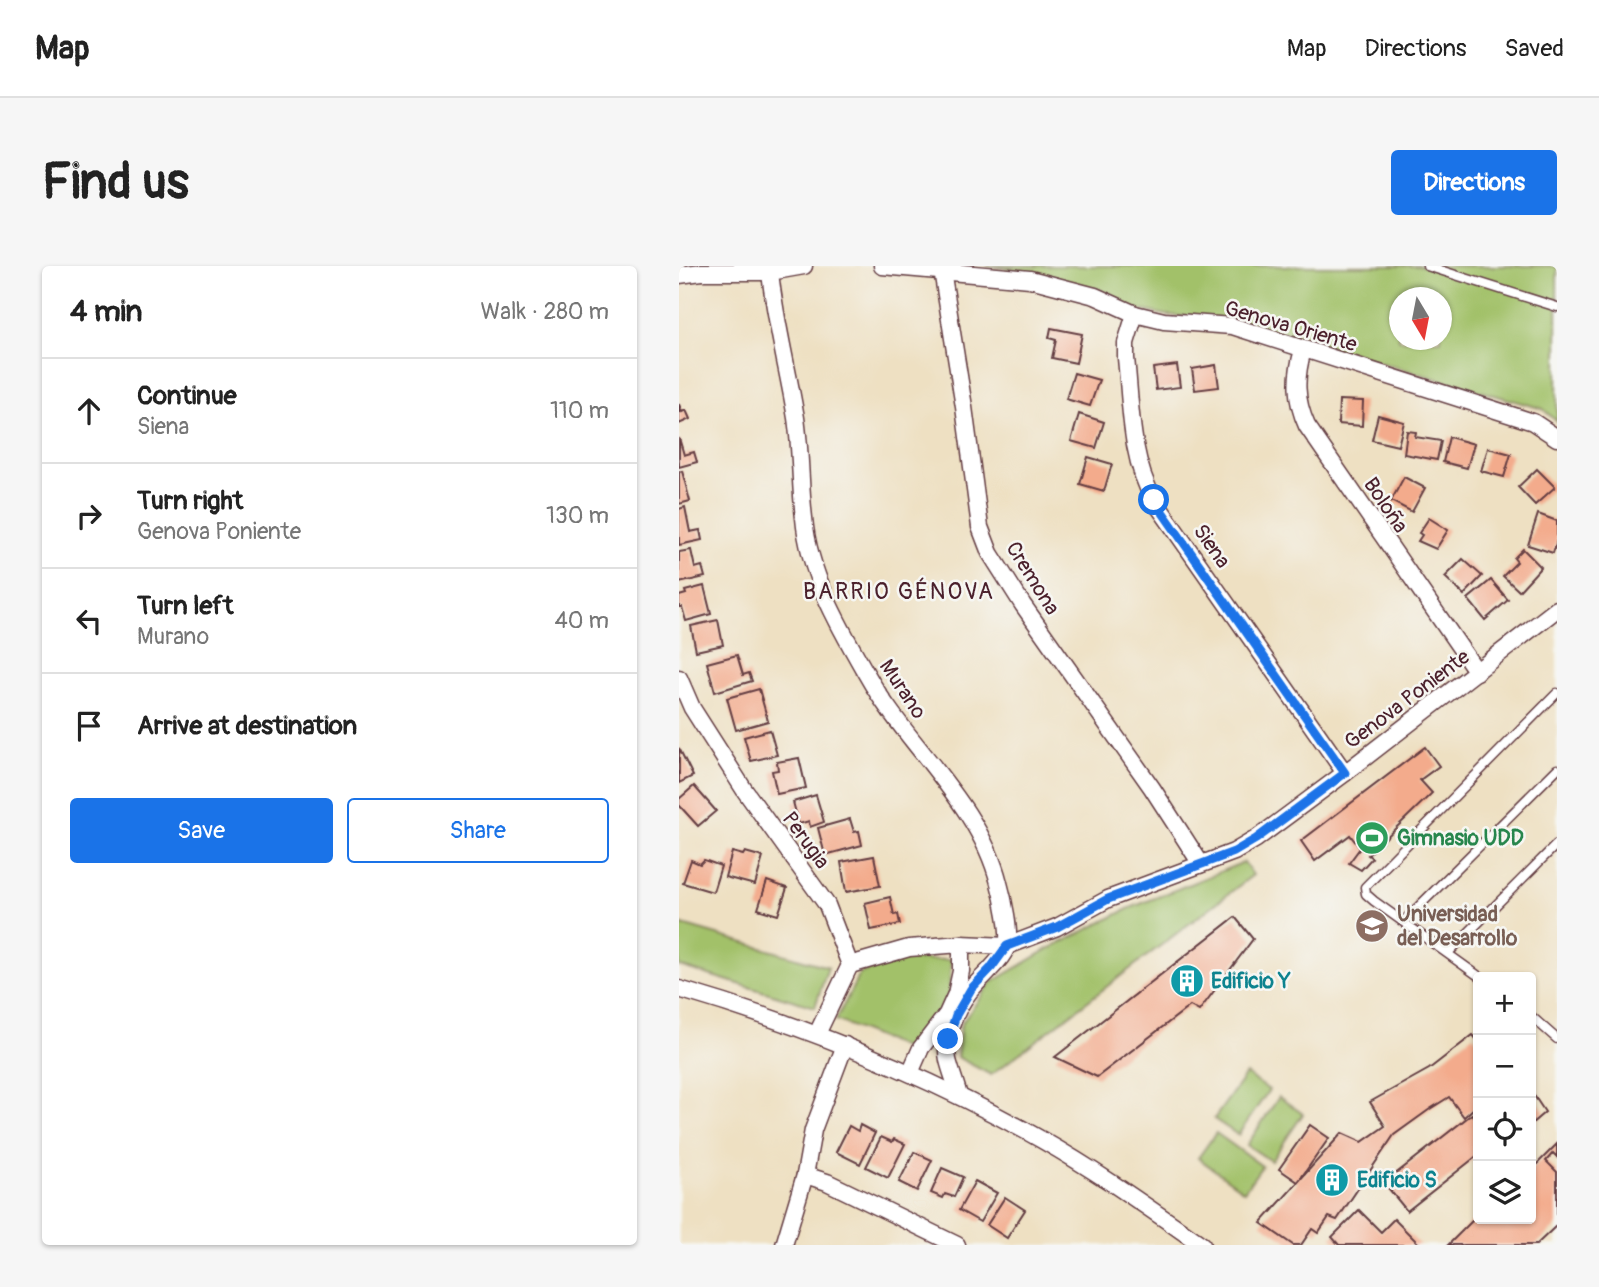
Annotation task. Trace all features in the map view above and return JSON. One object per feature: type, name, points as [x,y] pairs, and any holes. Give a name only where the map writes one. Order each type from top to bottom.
[{"type":"street","points":[[679,275],[702,272],[770,272],[804,266]]},
{"type":"street","name":"Genova Oriente","points":[[882,266],[1030,279],[1095,296],[1135,314],[1164,321],[1232,326],[1533,422],[1557,438]]},
{"type":"street","name":"Cremona","points":[[942,270],[980,527],[991,552],[1023,605],[1152,788],[1201,864]]},
{"type":"street","name":"Murano","points":[[770,272],[801,453],[804,520],[824,595],[869,678],[977,827],[999,881],[1007,946]]},
{"type":"street","name":"Siena","points":[[1135,314],[1125,343],[1137,456],[1145,485],[1345,773]]},
{"type":"street","name":"Boloña","points":[[1303,350],[1297,388],[1299,407],[1307,426],[1477,672]]},
{"type":"street","name":"Genova Poniente","points":[[850,965],[909,948],[961,944],[1007,946],[1057,927],[1108,899],[1234,852],[1256,839],[1345,773],[1557,609]]},
{"type":"street","name":"Perugia","points":[[679,678],[692,708],[745,792],[827,905],[850,965]]},
{"type":"street","points":[[910,1073],[921,1048],[947,1014],[956,993],[961,971],[961,944]]},
{"type":"street","points":[[959,1096],[948,1058],[948,1039],[956,1015],[971,989],[1007,946]]},
{"type":"street","points":[[817,1034],[850,965]]},
{"type":"street","points":[[679,989],[817,1034],[959,1096],[1044,1141],[1202,1245]]},
{"type":"street","points":[[784,1245],[805,1175],[813,1130],[845,1045]]},
{"type":"street","points":[[805,1175],[827,1182],[957,1245]]},
{"type":"lane","points":[[1427,266],[1557,307]]},
{"type":"lane","points":[[1473,972],[1366,894],[1365,887],[1557,693]]},
{"type":"lane","points":[[1404,921],[1557,769]]},
{"type":"lane","points":[[1448,954],[1557,844]]},
{"type":"lane","points":[[1536,1020],[1557,1039]]},
{"type":"green space","points":[[987,266],[1557,266],[1557,422],[1543,409],[1231,320],[1166,315],[1134,309],[1098,289],[1037,273]]},
{"type":"green space","points":[[1244,862],[1253,875],[991,1075],[957,1057],[961,1024],[991,983],[1047,950],[1128,909]]},
{"type":"green space","points":[[679,924],[828,967],[815,1007],[679,966]]},
{"type":"green space","points":[[906,959],[951,960],[949,994],[911,1051],[836,1020],[860,973]]},
{"type":"green space","points":[[1246,1074],[1269,1090],[1238,1135],[1214,1119]]},
{"type":"green space","points":[[1279,1097],[1303,1114],[1271,1161],[1247,1145]]},
{"type":"green space","points":[[1216,1133],[1262,1166],[1244,1191],[1198,1158]]},
{"type":"building","points":[[1051,328],[1082,334],[1076,363],[1052,358],[1056,340],[1049,338]]},
{"type":"building","points":[[1177,365],[1180,387],[1156,390],[1153,368]]},
{"type":"building","points":[[1216,365],[1219,387],[1195,390],[1192,369]]},
{"type":"building","points":[[1074,373],[1099,380],[1090,406],[1066,399]]},
{"type":"building","points":[[1339,400],[1363,401],[1362,426],[1338,424]]},
{"type":"building","points":[[679,404],[682,412],[686,410],[690,419],[679,424]]},
{"type":"building","points":[[1079,414],[1104,422],[1096,448],[1071,441]]},
{"type":"building","points":[[1378,415],[1404,422],[1398,446],[1372,440]]},
{"type":"building","points":[[1407,431],[1416,432],[1415,437],[1441,441],[1437,460],[1404,454]]},
{"type":"building","points":[[1449,437],[1474,444],[1467,468],[1443,462]]},
{"type":"building","points":[[679,438],[684,455],[694,452],[697,462],[679,467]]},
{"type":"building","points":[[1488,448],[1511,454],[1504,477],[1481,471]]},
{"type":"building","points":[[1088,457],[1112,464],[1104,491],[1080,484]]},
{"type":"building","points":[[1537,469],[1555,487],[1535,505],[1518,487]]},
{"type":"building","points":[[682,471],[690,501],[679,504],[679,472]]},
{"type":"building","points":[[1404,477],[1425,488],[1412,512],[1391,501]]},
{"type":"building","points":[[685,507],[690,532],[700,530],[702,540],[679,545],[679,509]]},
{"type":"building","points":[[1538,514],[1557,521],[1557,540],[1553,553],[1528,545]]},
{"type":"building","points":[[1429,518],[1448,530],[1436,549],[1418,541],[1422,535],[1419,533]]},
{"type":"building","points":[[1523,549],[1541,567],[1519,591],[1503,576],[1517,562],[1514,558]]},
{"type":"building","points":[[691,550],[695,568],[702,566],[705,577],[679,583],[679,552]]},
{"type":"building","points":[[1463,559],[1482,576],[1464,595],[1445,577]]},
{"type":"building","points":[[1491,580],[1508,600],[1485,620],[1468,599]]},
{"type":"building","points":[[704,586],[711,614],[686,621],[682,607],[679,607],[679,596],[686,594],[685,591]]},
{"type":"building","points":[[718,620],[723,645],[696,651],[691,626]]},
{"type":"building","points":[[737,655],[743,675],[749,673],[752,681],[715,692],[707,663]]},
{"type":"building","points":[[759,689],[768,721],[736,730],[727,698]]},
{"type":"building","points":[[770,730],[777,755],[751,761],[744,737]]},
{"type":"building","points":[[1425,747],[1439,766],[1420,780],[1432,793],[1368,855],[1372,858],[1361,870],[1349,863],[1360,848],[1350,835],[1315,861],[1301,841]]},
{"type":"building","points":[[679,748],[693,776],[679,783]]},
{"type":"building","points":[[799,758],[806,788],[777,794],[772,771],[778,770],[777,762]]},
{"type":"building","points":[[694,786],[716,811],[698,826],[679,805],[679,799]]},
{"type":"building","points":[[816,795],[824,822],[810,827],[809,821],[799,824],[793,802]]},
{"type":"building","points":[[850,819],[854,832],[859,831],[862,845],[825,855],[818,828]]},
{"type":"building","points":[[732,852],[763,857],[755,885],[725,877]]},
{"type":"building","points":[[874,856],[880,886],[846,892],[841,862]]},
{"type":"building","points":[[691,860],[700,864],[704,860],[721,866],[713,892],[683,883]]},
{"type":"building","points":[[767,881],[787,888],[778,915],[758,909]]},
{"type":"building","points":[[890,897],[894,915],[898,914],[900,924],[871,930],[865,903]]},
{"type":"building","name":"Edificio Y","points":[[1235,917],[1253,939],[1199,1011],[1190,1006],[1097,1077],[1055,1057]]},
{"type":"building","name":"Edificio S","points":[[1473,1035],[1473,1109],[1464,1117],[1449,1097],[1394,1135],[1337,1220],[1329,1217],[1318,1233],[1312,1229],[1301,1245],[1293,1245],[1261,1223],[1342,1133],[1362,1142],[1385,1126],[1370,1102],[1429,1069]]},
{"type":"building","points":[[1536,1098],[1545,1112],[1536,1120]]},
{"type":"building","points":[[1472,1114],[1473,1159],[1407,1211],[1384,1183]]},
{"type":"building","points":[[860,1125],[875,1133],[860,1164],[836,1152],[849,1126],[858,1131]]},
{"type":"building","points":[[1310,1125],[1329,1138],[1298,1182],[1279,1169]]},
{"type":"building","points":[[881,1137],[905,1144],[888,1178],[866,1167]]},
{"type":"building","points":[[1557,1144],[1557,1157],[1553,1153],[1546,1161],[1557,1172],[1557,1225],[1536,1245],[1448,1245],[1473,1220],[1473,1224],[1536,1224],[1536,1165]]},
{"type":"building","points":[[914,1152],[932,1160],[917,1191],[899,1182]]},
{"type":"building","points":[[942,1168],[963,1177],[954,1197],[945,1194],[943,1198],[931,1193]]},
{"type":"building","points":[[975,1181],[997,1193],[980,1222],[959,1210]]},
{"type":"building","points":[[1005,1197],[1025,1210],[1007,1238],[987,1225]]},
{"type":"building","points":[[1359,1210],[1381,1232],[1394,1219],[1420,1245],[1339,1245],[1332,1237]]},
{"type":"place","name":"Gimnasio UDD","points":[[1372,838]]},
{"type":"place","name":"Universidad del Desarrollo","points":[[1372,926]]},
{"type":"place","name":"Edificio Y","points":[[1187,981]]},
{"type":"place","name":"Edificio S","points":[[1332,1180]]},
{"type":"district","name":"BARRIO GÉNOVA","points":[[899,591]]},
{"type":"route","points":[[948,1039],[956,1015],[971,989],[1007,946],[1057,927],[1108,899],[1234,852],[1256,839],[1345,773],[1154,500]]}]
